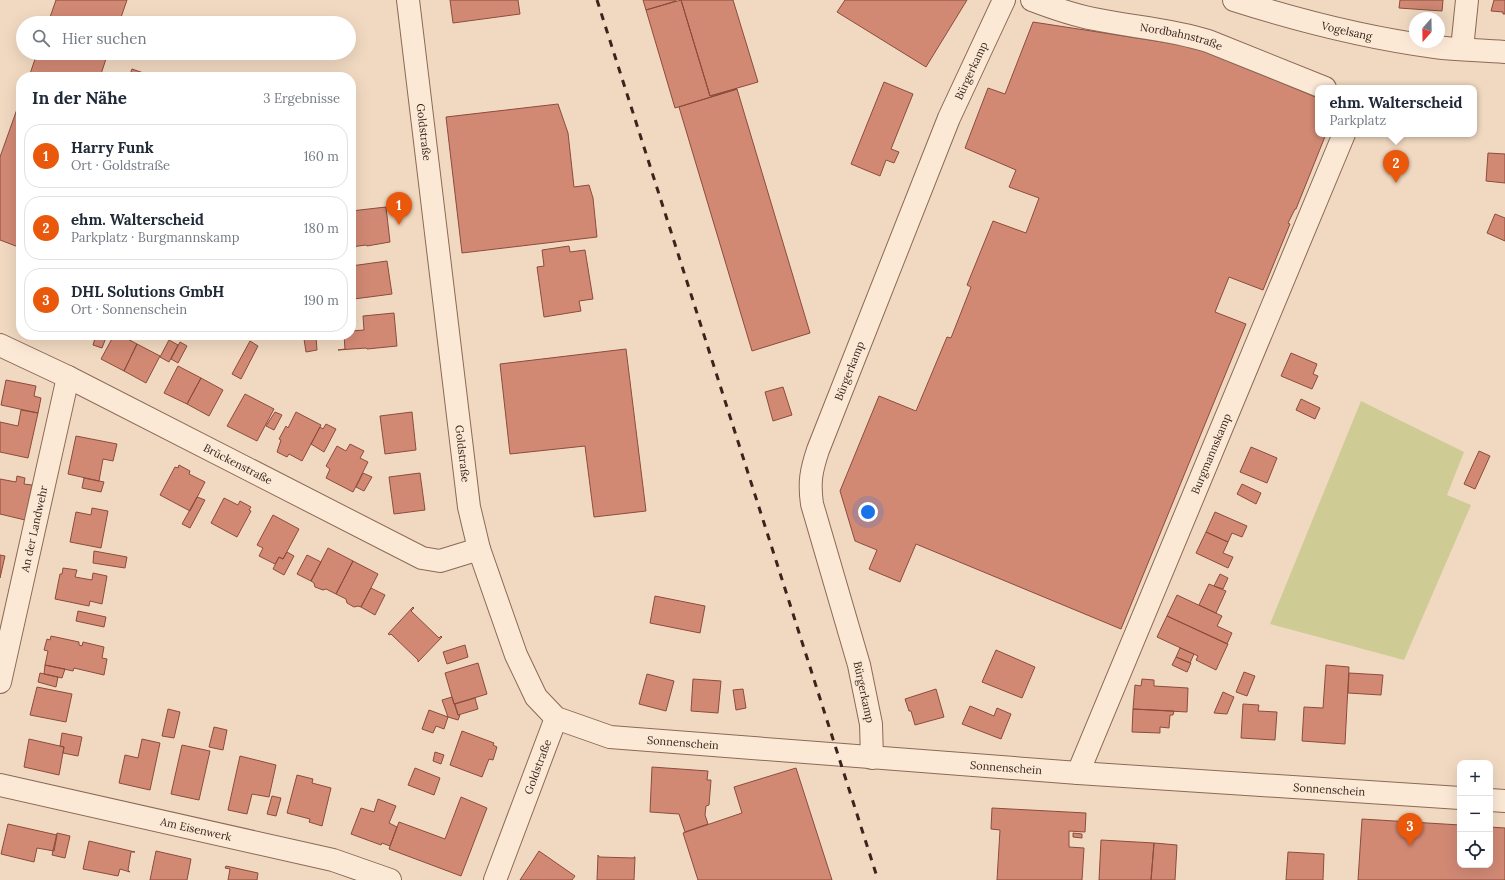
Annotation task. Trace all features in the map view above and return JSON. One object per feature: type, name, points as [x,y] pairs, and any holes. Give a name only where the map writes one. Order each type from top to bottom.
[{"type":"street","name":"Goldstraße","points":[[408,0],[470,506],[480,549],[516,655],[536,697],[556,718],[494,880]]},
{"type":"street","name":"Bürgerkamp","points":[[872,758],[872,724],[868,701],[812,504],[810,486],[811,470],[949,118],[1004,0]]},
{"type":"street","name":"Nordbahnstraße","points":[[1032,0],[1068,13],[1094,19],[1173,31],[1192,36],[1318,85]]},
{"type":"street","name":"Vogelsang","points":[[1234,0],[1312,24],[1346,31],[1436,47],[1505,52]]},
{"type":"street","points":[[1462,49],[1467,0]]},
{"type":"street","name":"Burgmannskamp","points":[[1078,773],[1343,137]]},
{"type":"street","name":"Brückenstraße","points":[[0,345],[68,377],[422,558],[440,561],[480,549]]},
{"type":"street","name":"An der Landwehr","points":[[0,677],[68,377]]},
{"type":"street","name":"Sonnenschein","points":[[556,718],[610,737],[1078,773],[1457,798]]},
{"type":"street","name":"Am Eisenwerk","points":[[0,785],[333,860],[390,880]]},
{"type":"street","points":[[1493,800],[1505,801]]},
{"type":"shaded area","points":[[1361,401],[1464,452],[1447,495],[1471,505],[1404,660],[1270,624]]},
{"type":"building","points":[[56,0],[127,0],[121,16],[50,16]]},
{"type":"building","points":[[450,0],[518,0],[520,14],[453,23]]},
{"type":"building","points":[[643,0],[676,0],[676,1],[646,10]]},
{"type":"building","points":[[681,0],[733,0],[758,82],[710,96]]},
{"type":"building","points":[[681,0],[710,96],[737,89],[675,108],[646,10]]},
{"type":"building","points":[[845,0],[967,0],[926,67],[837,12]]},
{"type":"building","points":[[1400,0],[1443,0],[1442,11],[1399,8]]},
{"type":"building","points":[[1494,0],[1505,0],[1505,14],[1503,14],[1503,12],[1491,11]]},
{"type":"building","points":[[1033,22],[1195,47],[1315,97],[1315,137],[1325,137],[1296,209],[1288,223],[1290,224],[1263,290],[1229,277],[1215,312],[1246,324],[1121,629],[916,544],[900,582],[869,569],[877,550],[855,541],[840,491],[879,396],[916,411],[947,337],[951,338],[971,287],[967,285],[993,221],[1026,233],[1039,198],[1009,187],[1016,170],[965,148],[988,88],[1005,94]]},
{"type":"building","points":[[35,60],[106,60],[102,72],[31,72]]},
{"type":"building","points":[[132,69],[141,72],[131,72]]},
{"type":"building","points":[[884,82],[913,94],[891,149],[899,152],[894,163],[886,160],[880,176],[851,164]]},
{"type":"building","points":[[737,89],[810,333],[752,351],[679,107]]},
{"type":"building","points":[[558,104],[568,133],[574,187],[589,185],[593,198],[597,237],[462,253],[446,117]]},
{"type":"building","points":[[16,112],[16,246],[0,240],[0,157]]},
{"type":"building","points":[[1488,153],[1505,154],[1505,183],[1486,181]]},
{"type":"building","points":[[386,207],[390,242],[356,246],[356,210]]},
{"type":"building","points":[[1495,214],[1505,218],[1505,241],[1487,233]]},
{"type":"building","points":[[569,246],[570,252],[585,250],[593,299],[579,301],[581,311],[544,317],[537,267],[544,266],[542,250]]},
{"type":"building","points":[[387,261],[392,294],[356,299],[356,265]]},
{"type":"building","points":[[394,313],[397,346],[338,350],[345,349],[344,340],[356,340],[356,331],[364,330],[363,316]]},
{"type":"building","points":[[94,340],[105,340],[102,348],[93,345]]},
{"type":"building","points":[[111,340],[129,340],[137,344],[124,371],[101,359]]},
{"type":"building","points":[[169,340],[178,345],[169,362],[160,357]]},
{"type":"building","points":[[304,340],[316,340],[317,350],[306,352]]},
{"type":"building","points":[[250,341],[258,346],[241,379],[232,374]]},
{"type":"building","points":[[180,342],[187,346],[178,363],[171,359]]},
{"type":"building","points":[[137,344],[160,356],[146,383],[124,371]]},
{"type":"building","points":[[626,349],[646,511],[594,517],[585,446],[510,454],[500,364]]},
{"type":"building","points":[[1291,353],[1317,364],[1313,374],[1318,376],[1312,389],[1281,376]]},
{"type":"building","points":[[178,366],[201,378],[187,404],[164,393]]},
{"type":"building","points":[[201,378],[223,390],[209,416],[187,404]]},
{"type":"building","points":[[6,380],[36,386],[34,396],[41,398],[38,413],[1,405]]},
{"type":"building","points":[[783,387],[792,415],[773,421],[765,392]]},
{"type":"building","points":[[245,394],[274,409],[257,441],[227,426]]},
{"type":"building","points":[[1301,399],[1320,408],[1315,419],[1296,410]]},
{"type":"building","points":[[21,410],[38,413],[28,458],[0,452],[0,422],[18,426]]},
{"type":"building","points":[[275,412],[282,415],[274,430],[266,426]]},
{"type":"building","points":[[296,412],[321,425],[302,461],[289,454],[287,457],[277,452],[281,440],[279,439],[286,426],[288,428]]},
{"type":"building","points":[[412,412],[416,450],[385,454],[380,416]]},
{"type":"building","points":[[326,424],[336,429],[324,452],[311,444],[320,427],[323,429]]},
{"type":"building","points":[[76,436],[117,444],[113,461],[103,459],[99,481],[68,474]]},
{"type":"building","points":[[350,444],[364,451],[360,458],[368,462],[353,492],[326,478],[330,469],[326,466],[337,446],[346,451]]},
{"type":"building","points":[[1251,447],[1277,458],[1267,483],[1240,472]]},
{"type":"building","points":[[1479,451],[1490,456],[1475,489],[1464,484]]},
{"type":"building","points":[[179,465],[190,471],[189,474],[205,482],[190,511],[160,495],[175,467],[178,468]]},
{"type":"building","points":[[363,473],[372,477],[364,491],[356,487]]},
{"type":"building","points":[[420,473],[425,510],[394,514],[389,477]]},
{"type":"building","points":[[17,476],[25,478],[24,484],[32,485],[25,520],[0,514],[0,479],[16,482]]},
{"type":"building","points":[[84,478],[104,482],[101,492],[82,488]]},
{"type":"building","points":[[1242,484],[1261,493],[1256,504],[1237,494]]},
{"type":"building","points":[[197,497],[205,500],[190,528],[182,524]]},
{"type":"building","points":[[224,498],[238,505],[240,501],[251,507],[249,510],[251,511],[237,537],[211,523]]},
{"type":"building","points":[[92,508],[108,511],[101,548],[70,542],[76,512],[91,515]]},
{"type":"building","points":[[1215,512],[1247,526],[1242,537],[1232,533],[1228,542],[1206,532]]},
{"type":"building","points":[[273,515],[299,529],[283,559],[279,557],[275,564],[259,556],[263,548],[257,545]]},
{"type":"building","points":[[1206,532],[1228,542],[1223,553],[1233,557],[1228,568],[1196,553]]},
{"type":"building","points":[[328,548],[353,561],[336,594],[326,589],[323,590],[315,587],[314,583],[311,581]]},
{"type":"building","points":[[94,551],[127,557],[125,568],[93,563]]},
{"type":"building","points":[[287,552],[294,556],[284,575],[273,569],[279,557],[283,559]]},
{"type":"building","points":[[0,555],[5,556],[0,578]]},
{"type":"building","points":[[307,555],[321,562],[311,581],[297,574]]},
{"type":"building","points":[[353,561],[378,574],[361,607],[354,607],[347,603],[346,599],[336,594]]},
{"type":"building","points":[[63,568],[77,570],[75,577],[92,580],[93,573],[107,576],[102,604],[90,601],[89,606],[55,599],[60,574],[62,574]]},
{"type":"building","points":[[1220,574],[1228,578],[1223,589],[1214,586]]},
{"type":"building","points":[[1209,584],[1226,591],[1216,613],[1199,605]]},
{"type":"building","points":[[371,588],[385,595],[375,615],[361,607]]},
{"type":"building","points":[[1177,595],[1222,616],[1217,626],[1232,633],[1227,644],[1167,616]]},
{"type":"building","points":[[655,596],[705,606],[700,633],[650,623]]},
{"type":"building","points":[[413,607],[414,608],[411,611],[439,638],[441,636],[442,637],[418,662],[418,660],[391,634],[388,634]]},
{"type":"building","points":[[78,611],[106,617],[104,627],[76,621]]},
{"type":"building","points":[[1167,616],[1228,644],[1216,670],[1196,660],[1198,656],[1157,637]]},
{"type":"building","points":[[51,636],[79,642],[79,645],[82,646],[83,642],[104,647],[102,658],[107,659],[104,675],[74,668],[73,671],[45,665],[48,651],[44,650],[47,639],[50,640]]},
{"type":"building","points":[[465,645],[468,657],[447,664],[443,652]]},
{"type":"building","points":[[1180,648],[1194,654],[1190,663],[1176,657]]},
{"type":"building","points":[[996,650],[1035,667],[1022,698],[982,682]]},
{"type":"building","points":[[1176,657],[1191,663],[1187,672],[1172,665]]},
{"type":"building","points":[[478,663],[487,694],[454,704],[445,673]]},
{"type":"building","points":[[45,665],[65,669],[62,678],[44,674]]},
{"type":"building","points":[[1326,665],[1349,667],[1345,744],[1302,741],[1304,707],[1323,708]]},
{"type":"building","points":[[1244,672],[1255,676],[1247,696],[1236,692]]},
{"type":"building","points":[[40,673],[58,677],[56,687],[38,682]]},
{"type":"building","points":[[1349,673],[1383,675],[1381,695],[1348,693]]},
{"type":"building","points":[[647,674],[674,681],[666,711],[639,704]]},
{"type":"building","points":[[693,679],[721,681],[718,713],[691,711]]},
{"type":"building","points":[[1142,679],[1154,680],[1154,686],[1188,688],[1187,712],[1133,709],[1135,685],[1141,686]]},
{"type":"building","points":[[37,687],[72,694],[66,722],[30,715]]},
{"type":"building","points":[[743,689],[746,708],[736,710],[733,690]]},
{"type":"building","points":[[936,689],[944,717],[915,725],[911,711],[909,711],[905,699]]},
{"type":"building","points":[[1223,692],[1234,697],[1227,714],[1214,713]]},
{"type":"building","points":[[452,697],[458,715],[460,715],[458,720],[448,717],[442,700]]},
{"type":"building","points":[[475,698],[478,709],[458,715],[455,704]]},
{"type":"building","points":[[1243,704],[1259,705],[1258,711],[1277,712],[1275,740],[1241,738]]},
{"type":"building","points":[[970,706],[994,716],[997,708],[1011,714],[1001,739],[962,724]]},
{"type":"building","points":[[168,709],[180,712],[174,738],[162,736]]},
{"type":"building","points":[[1133,709],[1174,711],[1173,715],[1170,715],[1169,728],[1160,727],[1160,733],[1132,732]]},
{"type":"building","points":[[429,710],[448,717],[444,729],[436,726],[433,733],[422,729]]},
{"type":"building","points":[[214,727],[227,730],[223,750],[209,747]]},
{"type":"building","points":[[462,731],[494,743],[493,745],[497,747],[493,760],[489,759],[482,777],[450,765]]},
{"type":"building","points":[[62,733],[82,737],[78,756],[63,753],[64,747],[60,746]]},
{"type":"building","points":[[29,739],[64,747],[59,775],[24,767]]},
{"type":"building","points":[[142,739],[160,743],[150,790],[119,783],[125,755],[138,758]]},
{"type":"building","points":[[182,745],[210,751],[199,800],[171,794]]},
{"type":"building","points":[[435,752],[444,755],[441,764],[433,761]]},
{"type":"building","points":[[240,756],[276,765],[269,797],[252,794],[247,814],[228,810]]},
{"type":"building","points":[[652,767],[708,771],[707,780],[711,780],[709,805],[706,806],[705,815],[708,824],[685,832],[679,814],[650,812]]},
{"type":"building","points":[[415,768],[440,778],[434,795],[408,785]]},
{"type":"building","points":[[796,768],[832,880],[698,880],[683,833],[742,813],[734,787]]},
{"type":"building","points":[[297,775],[313,779],[312,783],[331,788],[322,826],[309,822],[310,819],[287,813]]},
{"type":"building","points":[[272,796],[281,798],[276,816],[267,814]]},
{"type":"building","points":[[461,797],[487,808],[461,876],[389,849],[399,822],[445,839]]},
{"type":"building","points":[[378,799],[396,806],[389,823],[397,827],[390,846],[382,843],[381,845],[351,834],[361,808],[374,812]]},
{"type":"building","points":[[992,808],[1086,813],[1085,832],[1069,831],[1069,847],[1084,848],[1082,880],[997,880],[1000,830],[991,829]]},
{"type":"building","points":[[1362,819],[1457,825],[1457,868],[1493,868],[1493,827],[1505,828],[1505,880],[1358,880]]},
{"type":"building","points":[[8,824],[57,835],[54,851],[37,848],[34,862],[1,854]]},
{"type":"building","points":[[57,833],[70,836],[65,858],[52,855]]},
{"type":"building","points":[[1073,833],[1082,834],[1082,838],[1073,837]]},
{"type":"building","points":[[1101,840],[1154,843],[1151,880],[1099,880]]},
{"type":"building","points":[[89,841],[135,852],[131,852],[128,870],[130,872],[120,869],[118,876],[83,869]]},
{"type":"building","points":[[1154,843],[1177,845],[1175,880],[1151,880]]},
{"type":"building","points":[[156,851],[191,859],[187,880],[150,880]]},
{"type":"building","points":[[539,851],[575,876],[572,880],[520,880]]},
{"type":"building","points":[[1288,852],[1324,854],[1323,880],[1286,880]]},
{"type":"building","points":[[598,855],[599,857],[635,857],[634,880],[597,880]]},
{"type":"building","points":[[226,866],[258,873],[257,880],[228,880],[230,869],[225,868]]},
{"type":"railway","points":[[597,0],[878,880]]},
{"type":"place","name":"ehm. Walterscheid","points":[[1396,183]]},
{"type":"place","name":"Harry Funk","points":[[399,225]]},
{"type":"place","name":"DHL Solutions GmbH","points":[[1410,846]]}]
